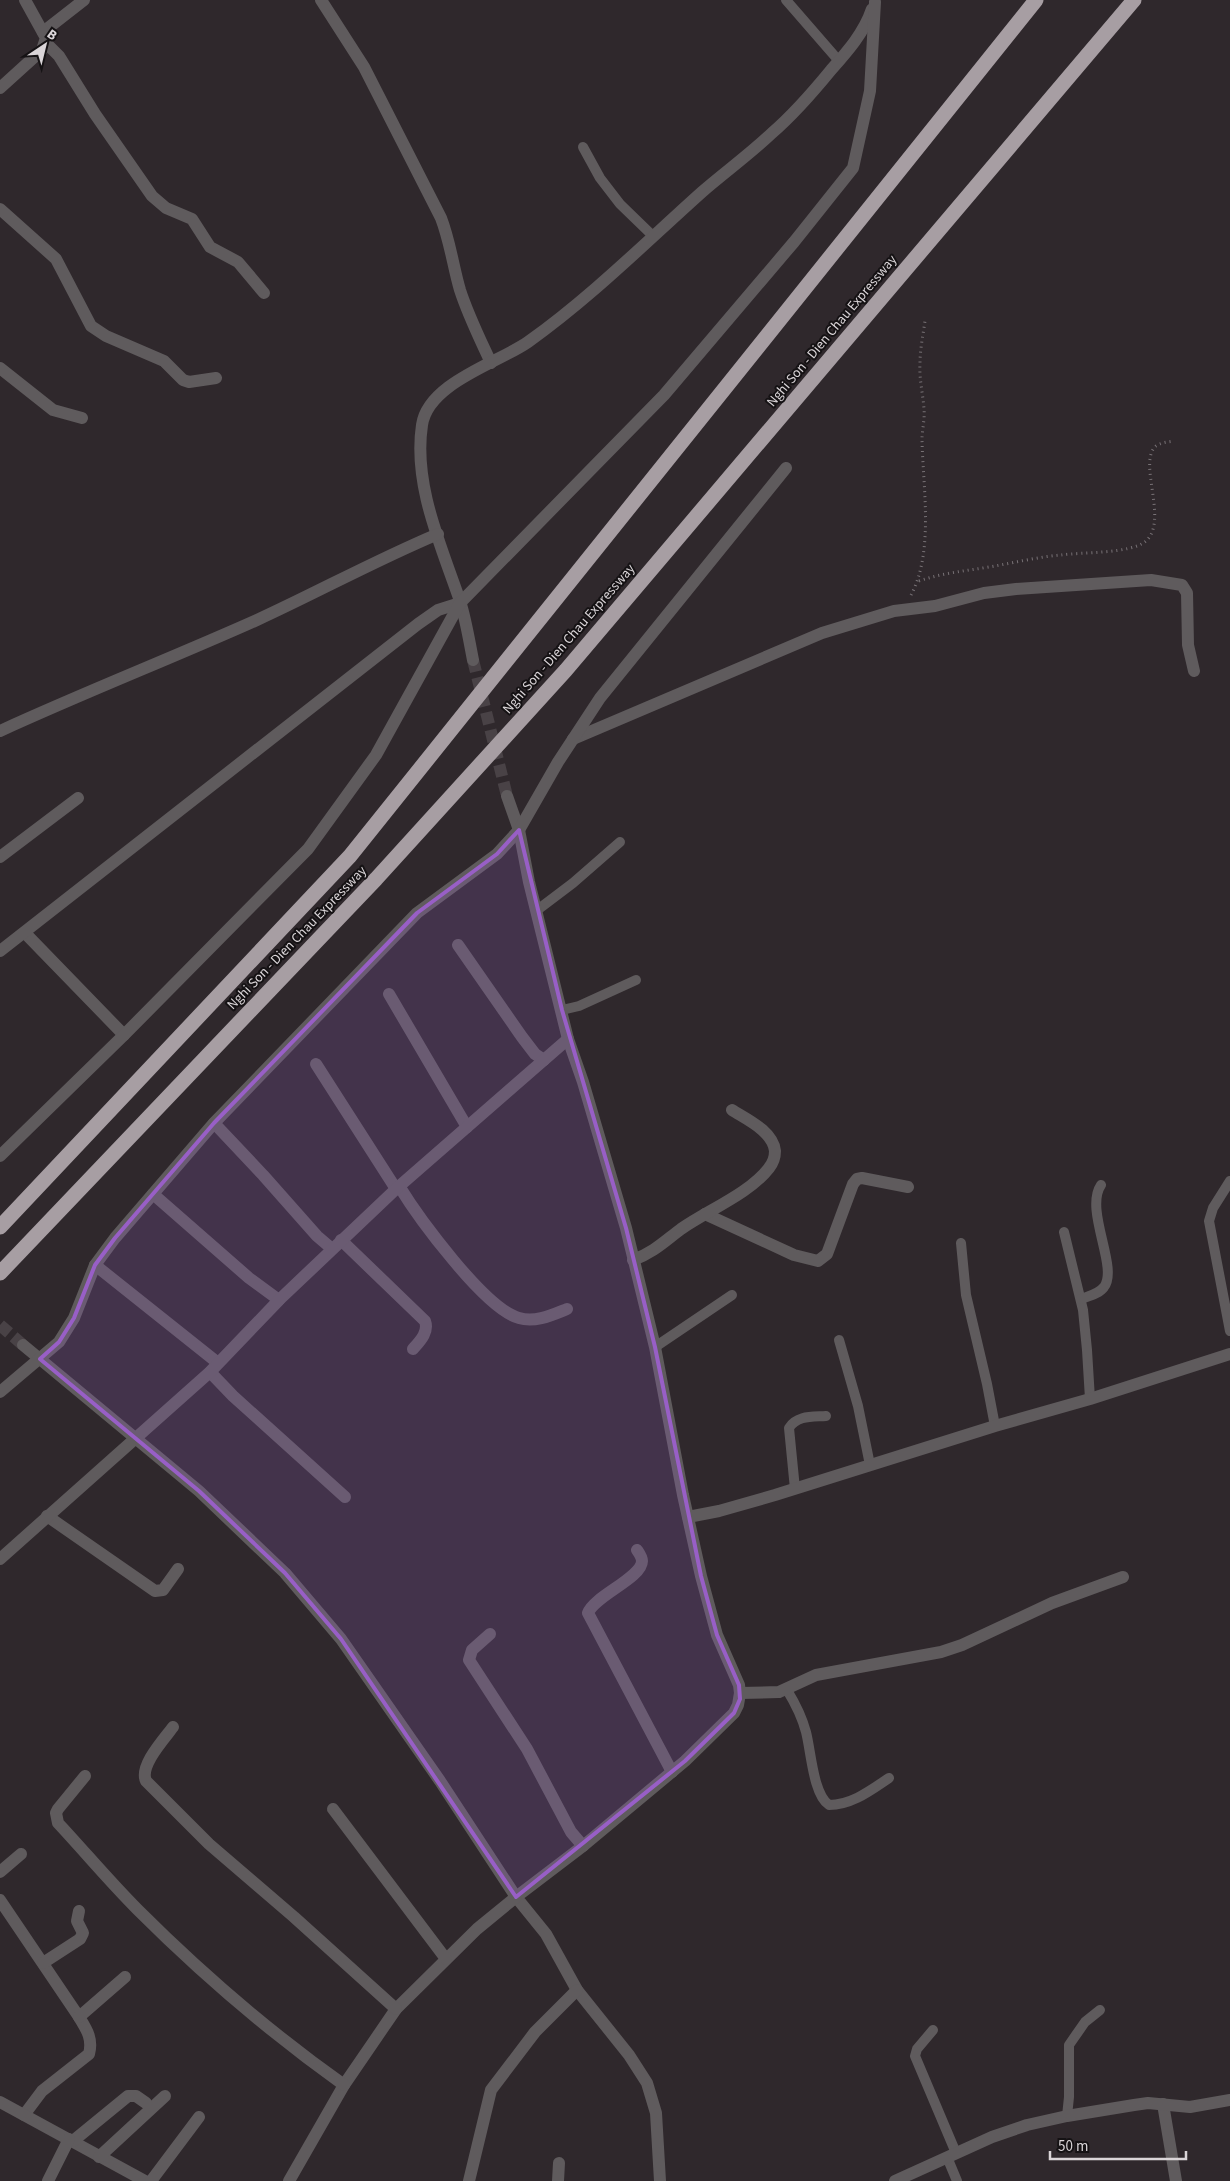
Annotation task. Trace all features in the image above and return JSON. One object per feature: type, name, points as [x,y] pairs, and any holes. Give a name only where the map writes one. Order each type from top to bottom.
[{"type":"highway","name":"Nghi Son - Dien Chau Expressway","points":[[0,1227],[350,856],[1036,0]]},
{"type":"highway","name":"Nghi Son - Dien Chau Expressway","points":[[0,1273],[376,879],[566,670],[1134,0]]},
{"type":"street","points":[[25,0],[44,38],[60,56],[95,114],[152,196],[166,208],[192,219],[210,247],[238,262],[264,293]]},
{"type":"street","points":[[0,88],[42,50],[44,38],[84,0]]},
{"type":"street","points":[[321,0],[364,67],[441,218],[448,235],[452,262],[461,292],[491,362]]},
{"type":"street","points":[[473,660],[460,603],[427,500],[421,466],[422,423],[429,408],[456,382],[527,343],[596,290],[711,184],[773,133],[812,92],[861,33],[876,1]]},
{"type":"street","points":[[0,1155],[124,1035],[308,849],[376,755],[460,603],[664,395],[794,242],[853,168],[870,91],[876,1]]},
{"type":"street","points":[[0,209],[56,259],[91,326],[113,339],[164,361],[183,380],[189,382],[216,378]]},
{"type":"street","points":[[0,368],[53,410],[82,418]]},
{"type":"street","points":[[0,1392],[59,1342],[74,1318],[95,1265],[115,1238],[214,1123],[417,913],[497,854],[519,830],[573,739],[606,691],[786,468]]},
{"type":"street","points":[[0,730],[258,619],[438,534]]},
{"type":"street","points":[[573,739],[822,633],[901,610],[935,606],[984,593],[1016,589],[1151,580],[1182,585],[1187,593],[1188,645],[1194,671]]},
{"type":"street","points":[[0,951],[418,624],[438,610],[460,603]]},
{"type":"street","points":[[289,2181],[344,2085],[396,2009],[477,1929],[583,1846],[672,1772],[734,1713],[738,1705],[740,1693],[739,1685],[717,1635],[701,1576],[655,1348],[598,1131],[568,1039],[536,911],[519,830],[507,796]]},
{"type":"street","points":[[0,857],[78,798]]},
{"type":"street","points":[[25,932],[124,1035]]},
{"type":"street","points":[[458,945],[522,1037],[535,1054],[544,1060]]},
{"type":"street","points":[[389,994],[467,1127]]},
{"type":"street","points":[[0,1559],[214,1368],[336,1244],[568,1039]]},
{"type":"street","points":[[316,1064],[382,1170],[475,1285],[504,1311],[517,1318],[526,1320],[543,1318],[567,1310]]},
{"type":"street","points":[[633,1260],[646,1256],[705,1214],[724,1204],[762,1176],[774,1160],[775,1150],[767,1134],[732,1110]]},
{"type":"street","points":[[214,1123],[264,1175],[317,1236],[336,1244],[424,1321],[427,1327],[425,1333],[413,1349]]},
{"type":"street","points":[[705,1214],[794,1255],[818,1261],[823,1259],[831,1245],[853,1184],[857,1179],[862,1178],[908,1187]]},
{"type":"street","points":[[153,1194],[249,1278],[279,1300]]},
{"type":"street","points":[[95,1265],[214,1368],[233,1396],[345,1498]]},
{"type":"street","points":[[23,1345],[228,1517],[285,1573],[346,1647],[440,1781],[516,1897],[546,1934],[576,1990],[629,2055],[647,2083],[656,2113],[660,2181]]},
{"type":"street","points":[[688,1517],[720,1511],[795,1489],[1230,1354]]},
{"type":"street","points":[[47,1516],[155,1591],[163,1590],[178,1569]]},
{"type":"street","points":[[637,1550],[642,1562],[641,1566],[628,1579],[590,1608],[588,1613],[672,1772]]},
{"type":"street","points":[[740,1693],[762,1694],[787,1690],[803,1680],[816,1675],[941,1652],[962,1646],[1052,1603],[1123,1578]]},
{"type":"street","points":[[490,1634],[472,1650],[469,1660],[527,1749],[571,1832],[583,1846]]},
{"type":"street","points":[[173,1726],[144,1771],[146,1781],[209,1844],[294,1916],[396,2009]]},
{"type":"street","points":[[85,1776],[58,1809],[56,1818],[58,1823],[137,1909],[185,1955],[306,2058],[344,2085]]},
{"type":"street","points":[[333,1809],[446,1959]]},
{"type":"street","points":[[0,1872],[22,1854]]},
{"type":"street","points":[[0,1900],[80,2018],[92,2045],[89,2054],[42,2091],[24,2115]]},
{"type":"street","points":[[43,1963],[80,1939],[83,1933],[76,1921],[79,1911]]},
{"type":"street","points":[[80,2018],[126,1977]]},
{"type":"street","points":[[469,2181],[490,2090],[535,2032],[576,1990]]},
{"type":"street","points":[[48,2181],[71,2140],[128,2096],[136,2096],[146,2104]]},
{"type":"street","points":[[98,2157],[165,2096]]},
{"type":"street","points":[[895,2181],[992,2137],[1027,2125],[1067,2116],[1148,2103],[1190,2107],[1230,2100]]},
{"type":"street","points":[[0,2102],[145,2181]]},
{"type":"street","points":[[1163,2104],[1176,2181]]},
{"type":"street","points":[[151,2181],[199,2118]]},
{"type":"street","points":[[558,2181],[559,2163]]},
{"type":"lane","points":[[786,0],[839,61]]},
{"type":"lane","points":[[583,147],[600,178],[620,204],[653,236]]},
{"type":"lane","points":[[536,911],[573,883],[620,842]]},
{"type":"lane","points":[[562,1010],[579,1006],[636,980]]},
{"type":"lane","points":[[1230,1181],[1213,1208],[1209,1221],[1230,1331]]},
{"type":"lane","points":[[1081,1299],[1093,1295],[1104,1288],[1108,1275],[1096,1204],[1101,1185]]},
{"type":"lane","points":[[1064,1232],[1081,1299],[1088,1350],[1090,1399]]},
{"type":"lane","points":[[961,1244],[966,1295],[995,1426]]},
{"type":"lane","points":[[655,1348],[732,1295]]},
{"type":"lane","points":[[839,1340],[858,1406],[870,1465]]},
{"type":"lane","points":[[795,1489],[789,1428],[794,1421],[803,1418],[826,1416]]},
{"type":"lane","points":[[787,1690],[800,1715],[816,1780],[826,1803],[829,1805],[844,1804],[865,1794],[889,1778]]},
{"type":"lane","points":[[1067,2116],[1070,2097],[1069,2045],[1085,2022],[1100,2010]]},
{"type":"lane","points":[[933,2030],[917,2049],[915,2056],[951,2155],[957,2181]]},
{"type":"path","points":[[901,610],[919,581],[924,547],[922,439],[924,411],[920,389],[920,362],[925,322]]},
{"type":"path","points":[[919,581],[941,574],[1060,554],[1116,551],[1144,543],[1149,538],[1153,526],[1155,508],[1150,469],[1151,454],[1155,447],[1164,442],[1174,441]]},
{"type":"highlighted area","points":[[519,830],[562,1010],[626,1228],[655,1347],[701,1576],[717,1635],[739,1685],[740,1699],[734,1713],[685,1761],[516,1897],[341,1639],[285,1573],[199,1491],[40,1359],[59,1342],[74,1318],[95,1265],[115,1238],[214,1123],[417,913],[497,854]]},
{"type":"tunnel","points":[[473,660],[507,796]]},
{"type":"tunnel","points":[[0,1325],[23,1345]]}]
